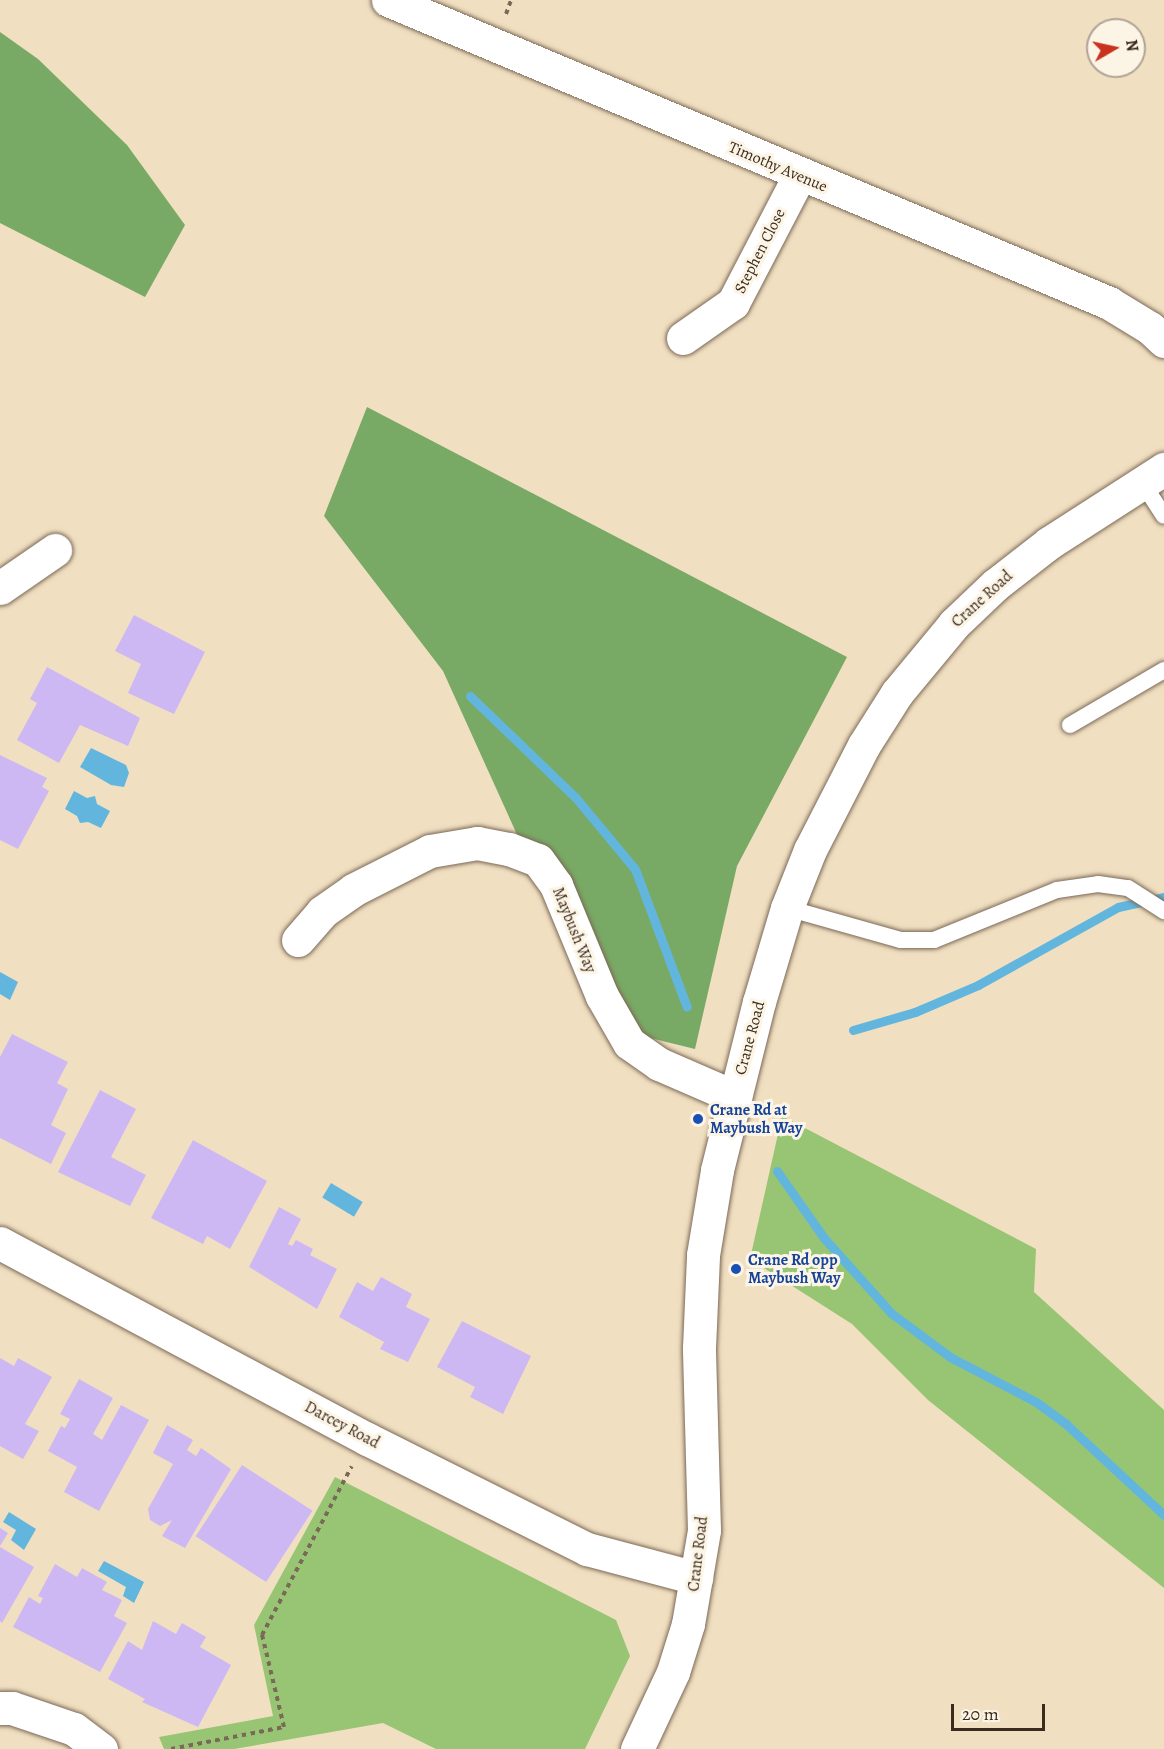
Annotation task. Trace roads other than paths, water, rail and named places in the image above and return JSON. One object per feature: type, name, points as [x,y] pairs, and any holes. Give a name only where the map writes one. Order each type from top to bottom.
[{"type":"street","name":"Timothy Avenue","points":[[388,0],[799,176],[1109,303],[1150,328],[1164,341]]},
{"type":"street","name":"Stephen Close","points":[[683,338],[733,303],[799,176]]},
{"type":"street","name":"Crane Road","points":[[637,1749],[673,1672],[688,1624],[704,1530],[699,1348],[703,1255],[735,1097],[787,908],[810,850],[864,745],[923,657],[995,585],[1153,476]]},
{"type":"street","points":[[0,588],[55,549]]},
{"type":"street","name":"Maybush Way","points":[[297,940],[322,912],[353,890],[430,851],[477,843],[508,849],[538,860],[556,885],[602,996],[629,1043],[659,1064],[735,1097]]},
{"type":"street","name":"Darcey Road","points":[[0,1243],[367,1439],[587,1550],[696,1578]]},
{"type":"street","points":[[0,1708],[12,1708],[74,1729],[101,1749]]},
{"type":"lane","points":[[1153,476],[1164,516]]},
{"type":"lane","points":[[1070,725],[1164,670]]},
{"type":"lane","points":[[787,908],[882,936],[934,940],[1057,890],[1098,884],[1128,888],[1163,910]]},
{"type":"water","points":[[91,748],[126,765],[129,773],[124,787],[111,785],[80,767]]},
{"type":"water","points":[[74,791],[87,798],[95,796],[97,804],[110,811],[101,828],[88,822],[80,823],[77,816],[65,809]]},
{"type":"water","points":[[0,972],[18,982],[10,1000],[0,994]]},
{"type":"water","points":[[331,1183],[363,1202],[354,1217],[322,1198]]},
{"type":"water","points":[[9,1512],[36,1529],[24,1550],[11,1540],[16,1530],[3,1522]]},
{"type":"water","points":[[104,1561],[144,1582],[134,1603],[123,1596],[126,1587],[98,1571]]},
{"type":"waterway","points":[[470,696],[576,798],[635,869],[687,1007]]},
{"type":"waterway","points":[[853,1030],[915,1012],[978,985],[1118,907],[1164,897]]},
{"type":"waterway","points":[[777,1171],[824,1238],[891,1313],[950,1357],[1036,1402],[1066,1424],[1164,1515]]},
{"type":"place","name":"Crane Rd at Maybush Way","points":[[698,1119]]},
{"type":"place","name":"Crane Rd opp Maybush Way","points":[[736,1269]]}]
